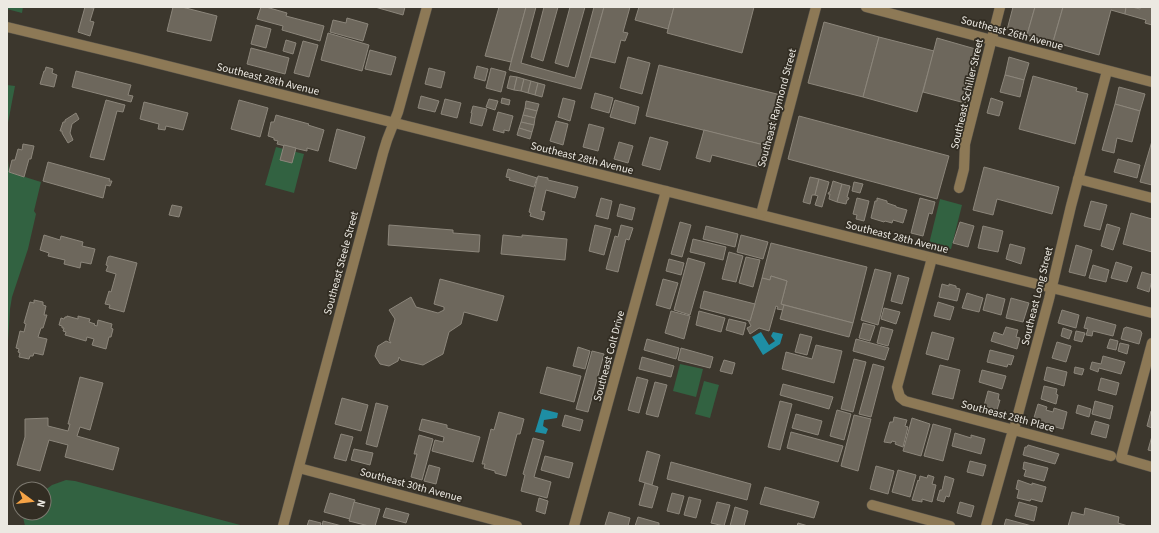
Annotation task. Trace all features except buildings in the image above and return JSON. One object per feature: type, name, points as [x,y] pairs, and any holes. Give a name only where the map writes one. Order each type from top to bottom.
[{"type":"street","name":"Southeast Steele Street","points":[[283,526],[381,160],[398,112],[427,7]]},
{"type":"street","name":"Southeast Raymond Street","points":[[761,214],[816,7]]},
{"type":"street","name":"Southeast 26th Avenue","points":[[866,7],[1152,82]]},
{"type":"street","name":"Southeast Schiller Street","points":[[959,188],[964,169],[966,144],[1000,7]]},
{"type":"street","name":"Southeast 28th Avenue","points":[[7,27],[136,58],[666,192],[761,214],[1152,313]]},
{"type":"street","name":"Southeast Long Street","points":[[986,526],[1014,430],[1049,299],[1078,179],[1107,71]]},
{"type":"street","points":[[1078,179],[1152,198]]},
{"type":"street","name":"Southeast Colt Drive","points":[[574,526],[666,192]]},
{"type":"street","name":"Southeast 28th Place","points":[[932,258],[897,387],[900,397],[905,401],[1152,467]]},
{"type":"street","points":[[1116,457],[1152,344]]},
{"type":"street","name":"Southeast 30th Avenue","points":[[299,468],[517,526]]},
{"type":"street","points":[[872,505],[950,526]]},
{"type":"green space","points":[[7,7],[23,7],[22,13],[7,9]]},
{"type":"green space","points":[[7,85],[15,86],[7,128]]},
{"type":"green space","points":[[7,147],[9,172],[41,182],[34,211],[36,214],[28,249],[12,297],[7,357]]},
{"type":"green space","points":[[276,147],[304,154],[294,193],[265,185]]},
{"type":"green space","points":[[940,199],[962,205],[951,249],[929,244]]},
{"type":"green space","points":[[680,364],[703,369],[696,397],[673,391]]},
{"type":"green space","points":[[704,381],[719,385],[710,418],[695,414]]},
{"type":"green space","points":[[7,444],[8,526],[7,526]]},
{"type":"green space","points":[[66,480],[75,481],[244,526],[25,526],[24,521],[52,521],[52,485]]},
{"type":"water","points":[[761,332],[769,345],[775,341],[771,336],[773,332],[783,334],[780,344],[763,355],[752,337]]},
{"type":"water","points":[[542,409],[558,413],[557,418],[544,420],[543,426],[548,429],[546,434],[535,432]]}]
